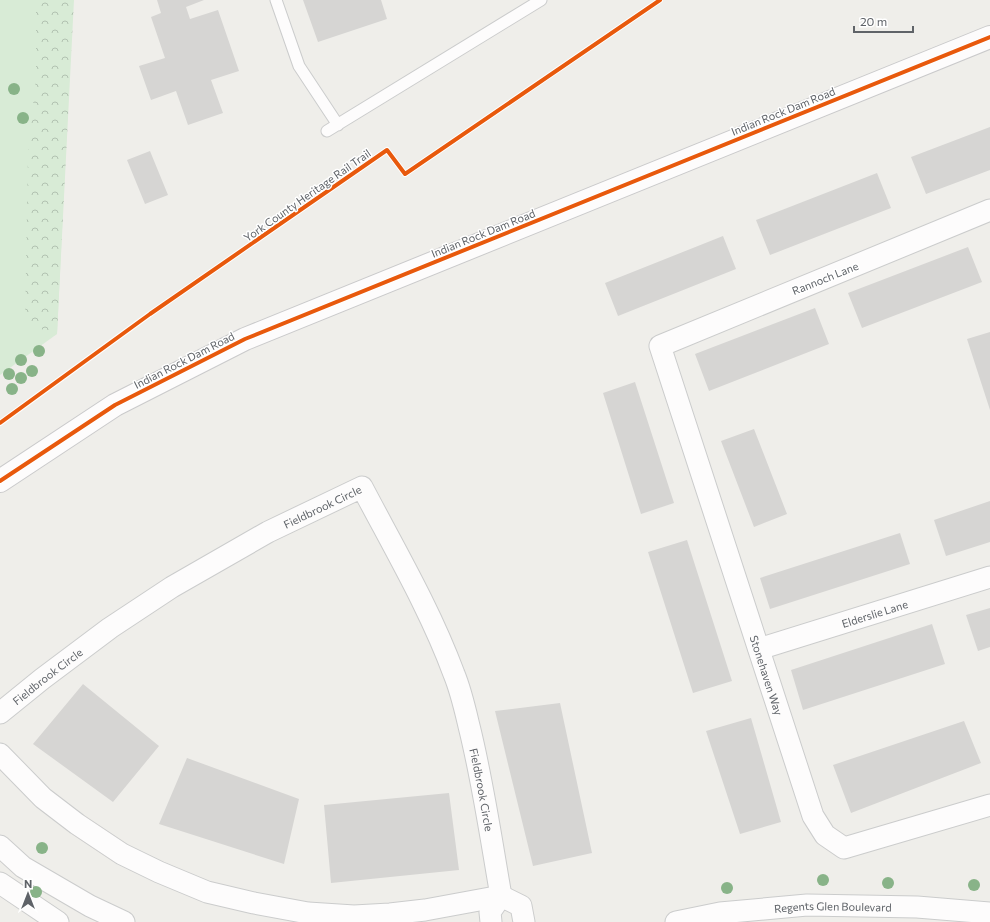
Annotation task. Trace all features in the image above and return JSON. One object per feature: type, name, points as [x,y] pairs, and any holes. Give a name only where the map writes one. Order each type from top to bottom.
[{"type":"street","name":"Indian Rock Dam Road","points":[[0,481],[115,405],[245,339],[990,37]]},
{"type":"street","name":"Rannoch Lane","points":[[660,346],[990,210]]},
{"type":"street","name":"Stonehaven Way","points":[[660,346],[813,816],[825,835],[844,848],[990,805]]},
{"type":"street","name":"Fieldbrook Circle","points":[[0,713],[42,679],[110,628],[172,587],[268,532],[362,487],[441,641],[463,700],[481,778],[501,896]]},
{"type":"street","name":"Elderslie Lane","points":[[759,649],[990,577]]},
{"type":"street","points":[[0,754],[43,798],[122,854],[159,872],[207,892],[254,903],[308,913],[354,916],[425,910],[501,896],[521,906],[524,922]]},
{"type":"street","points":[[0,846],[23,867],[90,906],[124,922]]},
{"type":"street","points":[[0,884],[58,922]]},
{"type":"street","points":[[492,922],[490,912],[501,896]]},
{"type":"street","name":"Regents Glen Boulevard","points":[[676,922],[720,913],[806,905],[917,907],[990,913]]},
{"type":"lane","points":[[276,0],[299,66],[338,125]]},
{"type":"lane","points":[[327,131],[542,0]]},
{"type":"green space","points":[[0,0],[73,0],[57,334],[0,375]]},
{"type":"green space","points":[[36,0],[74,0],[57,334],[25,324],[28,152],[36,78]]},
{"type":"building","points":[[157,0],[204,0],[186,7],[190,19],[218,10],[239,71],[211,80],[223,113],[188,125],[176,91],[151,100],[139,66],[165,58],[151,17],[161,13]]},
{"type":"building","points":[[303,0],[381,0],[387,19],[318,42]]},
{"type":"building","points":[[990,127],[990,170],[926,194],[911,157]]},
{"type":"building","points":[[150,151],[168,195],[145,204],[127,160]]},
{"type":"building","points":[[877,173],[891,208],[770,255],[756,220]]},
{"type":"building","points":[[723,236],[736,269],[618,316],[605,283]]},
{"type":"building","points":[[968,247],[982,282],[862,328],[848,293]]},
{"type":"building","points":[[815,308],[829,344],[709,391],[695,354]]},
{"type":"building","points":[[990,332],[990,410],[967,339]]},
{"type":"building","points":[[635,382],[674,503],[641,514],[603,393]]},
{"type":"building","points":[[754,429],[787,514],[754,527],[721,441]]},
{"type":"building","points":[[990,501],[990,542],[946,556],[934,520]]},
{"type":"building","points":[[900,533],[910,564],[770,609],[760,578]]},
{"type":"building","points":[[687,540],[732,681],[693,693],[648,552]]},
{"type":"building","points":[[990,608],[990,647],[978,651],[966,615]]},
{"type":"building","points":[[932,624],[945,664],[803,710],[791,670]]},
{"type":"building","points":[[83,684],[159,746],[113,802],[33,744]]},
{"type":"building","points":[[560,703],[592,853],[533,866],[495,711]]},
{"type":"building","points":[[751,718],[781,822],[740,834],[706,731]]},
{"type":"building","points":[[964,721],[981,763],[851,813],[833,765]]},
{"type":"building","points":[[187,758],[299,799],[284,864],[159,824]]},
{"type":"building","points":[[449,793],[459,870],[331,883],[324,805]]},
{"type":"cycle path","name":"York County Heritage Rail Trail","points":[[0,423],[150,314],[387,150],[405,174],[660,0]]},
{"type":"cycle path","points":[[0,481],[115,405],[245,339],[990,37]]}]
